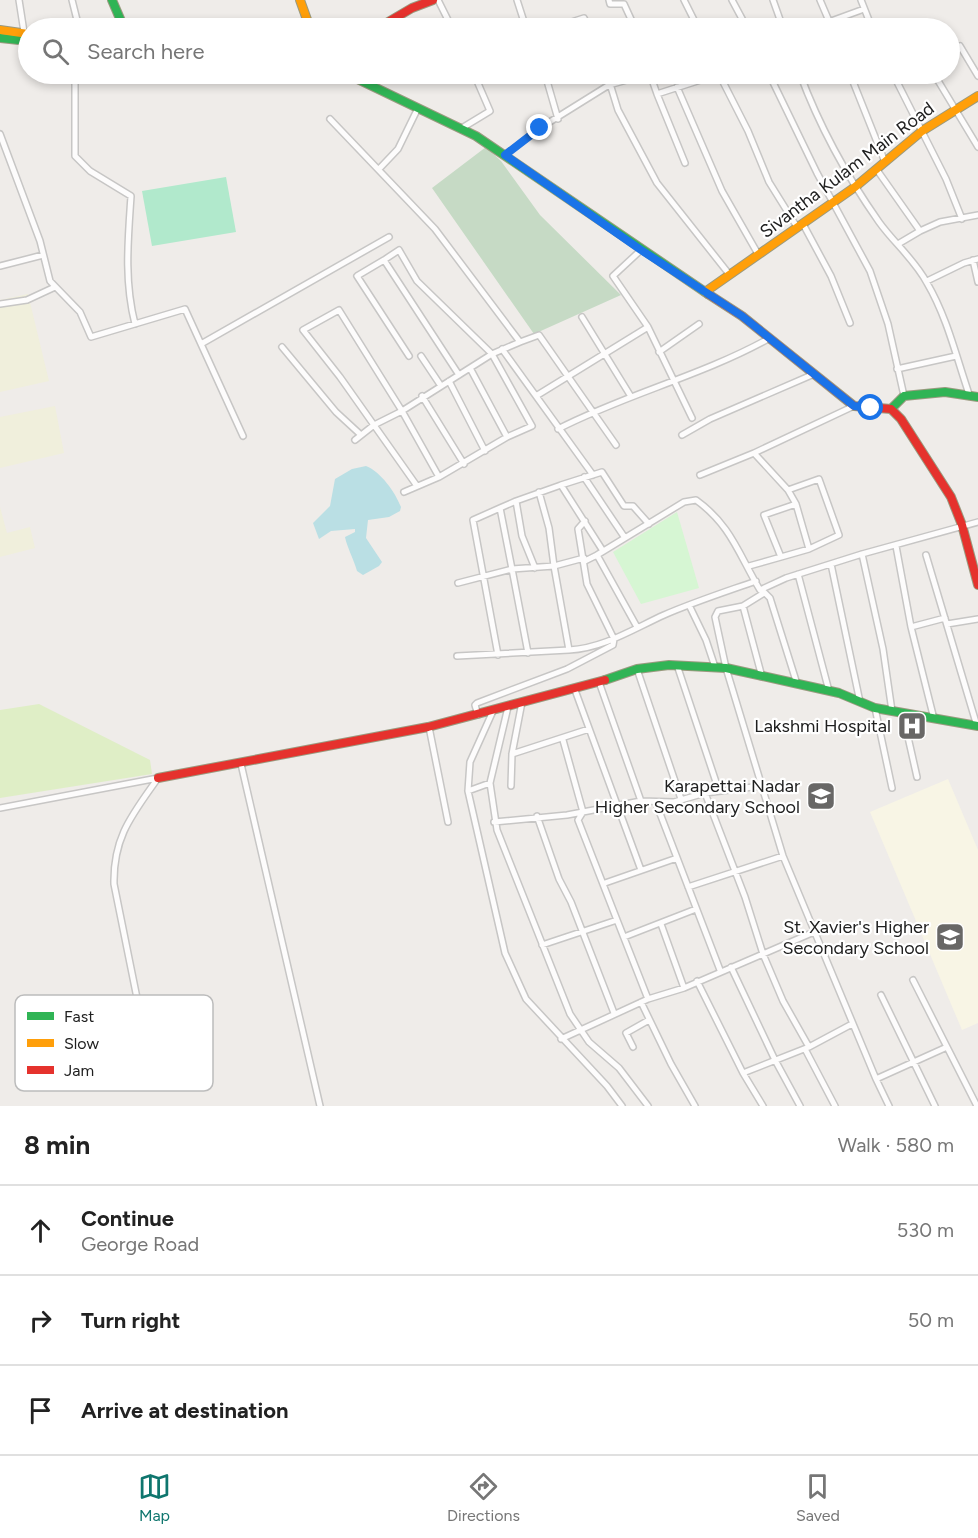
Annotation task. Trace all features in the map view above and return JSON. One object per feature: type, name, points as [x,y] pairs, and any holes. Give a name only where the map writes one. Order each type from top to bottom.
[{"type":"street","points":[[19,0],[23,18]]},
{"type":"street","points":[[72,0],[77,18]]},
{"type":"street","points":[[112,0],[120,18]]},
{"type":"street","points":[[300,0],[306,18]]},
{"type":"street","points":[[395,18],[433,0]]},
{"type":"street","points":[[438,0],[447,18]]},
{"type":"street","points":[[517,0],[523,18]]},
{"type":"street","points":[[609,0],[610,4],[624,4],[630,18]]},
{"type":"street","points":[[684,0],[693,18]]},
{"type":"street","points":[[732,0],[742,18]]},
{"type":"street","points":[[773,0],[779,18]]},
{"type":"street","points":[[820,0],[828,18]]},
{"type":"street","points":[[861,0],[868,18]]},
{"type":"street","points":[[847,18],[864,9]]},
{"type":"street","points":[[0,30],[18,32]]},
{"type":"street","points":[[0,38],[18,40]]},
{"type":"street","points":[[960,46],[978,76]]},
{"type":"street","points":[[75,84],[75,156],[90,171],[131,196],[126,251],[128,296],[135,324]]},
{"type":"street","points":[[367,84],[462,128],[505,155],[641,250],[742,316],[854,406]]},
{"type":"street","points":[[462,128],[490,111],[478,84]]},
{"type":"street","points":[[548,84],[558,119]]},
{"type":"street","points":[[505,155],[540,128],[613,84]]},
{"type":"street","points":[[653,84],[685,163]]},
{"type":"street","points":[[657,94],[687,84]]},
{"type":"street","points":[[724,84],[748,131],[769,182],[831,276],[850,323]]},
{"type":"street","points":[[774,84],[832,201],[870,271],[888,324],[904,396]]},
{"type":"street","points":[[804,84],[820,126],[855,187],[927,281],[946,321],[969,393]]},
{"type":"street","points":[[854,84],[885,162]]},
{"type":"street","points":[[898,84],[922,130],[962,219]]},
{"type":"street","points":[[940,84],[978,147]]},
{"type":"street","points":[[609,85],[628,131],[657,183],[729,274]]},
{"type":"street","points":[[677,87],[722,191],[758,254]]},
{"type":"street","name":"Sivantha Kulam Main Road","points":[[705,292],[855,187],[922,130],[978,96]]},
{"type":"street","points":[[379,169],[398,149],[418,108]]},
{"type":"street","points":[[330,119],[435,230],[520,342]]},
{"type":"street","points":[[0,134],[50,281],[80,312],[91,337],[185,309],[243,436]]},
{"type":"street","points":[[0,160],[9,158]]},
{"type":"street","points":[[877,170],[920,231]]},
{"type":"street","points":[[898,244],[939,222],[978,215]]},
{"type":"street","points":[[201,344],[388,237]]},
{"type":"street","points":[[404,492],[439,477],[507,437],[532,426],[492,354],[417,281],[399,250],[357,276],[409,356]]},
{"type":"street","points":[[641,250],[613,276],[648,327],[692,418]]},
{"type":"street","points":[[0,266],[43,255]]},
{"type":"street","points":[[384,260],[459,375]]},
{"type":"street","points":[[927,281],[975,260],[978,282]]},
{"type":"street","points":[[0,304],[27,300],[55,287]]},
{"type":"street","points":[[417,486],[303,330],[336,310],[339,310],[402,411],[439,477]]},
{"type":"street","points":[[582,317],[630,395]]},
{"type":"street","points":[[659,352],[699,324]]},
{"type":"street","points":[[536,396],[648,327]]},
{"type":"street","points":[[355,440],[374,425],[402,411],[422,396],[492,354],[538,335],[616,444]]},
{"type":"street","points":[[558,429],[630,395],[675,382],[734,358],[768,339]]},
{"type":"street","points":[[282,347],[336,412],[361,435]]},
{"type":"street","points":[[502,349],[593,475]]},
{"type":"street","points":[[421,356],[441,386]]},
{"type":"street","points":[[897,369],[956,356]]},
{"type":"street","points":[[470,368],[507,437]]},
{"type":"street","points":[[682,435],[711,419],[814,374]]},
{"type":"street","points":[[449,381],[485,451]]},
{"type":"street","points":[[891,409],[904,396],[930,392],[969,393],[978,397]]},
{"type":"street","points":[[422,396],[464,464]]},
{"type":"street","points":[[700,475],[854,406],[891,409],[901,419],[951,497],[962,525],[978,585]]},
{"type":"street","points":[[753,453],[788,490],[796,504],[809,549]]},
{"type":"street","points":[[498,655],[473,520],[539,492],[602,472],[624,507],[633,506],[649,524]]},
{"type":"street","points":[[584,477],[625,538]]},
{"type":"street","points":[[749,566],[809,549],[839,535],[819,479],[788,490]]},
{"type":"street","points":[[561,485],[585,521],[637,627]]},
{"type":"street","points":[[539,492],[549,528],[569,650]]},
{"type":"street","points":[[458,583],[512,569],[554,566],[584,560],[600,553],[684,502],[696,500],[718,517],[762,591],[770,597],[797,685]]},
{"type":"street","points":[[516,501],[522,536],[535,568]]},
{"type":"street","points":[[781,557],[764,515],[796,504]]},
{"type":"street","points":[[500,508],[528,653]]},
{"type":"street","points":[[478,716],[475,705],[477,703],[567,669],[613,645],[614,639],[587,584],[578,529],[585,521]]},
{"type":"street","points":[[889,1106],[852,1024],[783,856],[726,668],[716,612],[743,606],[762,591],[798,574],[978,522]]},
{"type":"street","points":[[896,546],[911,627],[934,718]]},
{"type":"street","points":[[862,554],[880,638],[892,711]]},
{"type":"street","points":[[0,808],[429,727],[575,690],[637,669],[677,665],[726,668],[762,678],[829,691],[875,708],[903,715],[977,726],[926,555]]},
{"type":"street","points":[[831,564],[860,702]]},
{"type":"street","points":[[798,574],[829,691]]},
{"type":"street","points":[[457,656],[584,649],[614,639],[689,605],[756,581]]},
{"type":"street","points":[[689,605],[706,640],[715,667]]},
{"type":"street","points":[[743,606],[762,678]]},
{"type":"street","points":[[911,627],[946,621],[978,619]]},
{"type":"street","points":[[706,640],[719,635]]},
{"type":"street","points":[[677,665],[719,791]]},
{"type":"street","points":[[637,669],[681,799]]},
{"type":"street","points":[[599,682],[642,801]]},
{"type":"street","points":[[575,690],[641,870]]},
{"type":"street","points":[[511,786],[512,754],[522,702]]},
{"type":"street","points":[[508,707],[490,783],[494,822],[570,1014],[579,1029],[619,1068],[648,1106]]},
{"type":"street","points":[[875,708],[892,788]]},
{"type":"street","points":[[493,711],[470,762],[468,791],[497,922],[510,967],[526,999],[607,1086],[622,1106]]},
{"type":"street","points":[[903,715],[916,777]]},
{"type":"street","points":[[429,727],[448,822]]},
{"type":"street","points":[[512,754],[563,740],[589,729]]},
{"type":"street","points":[[563,740],[584,812]]},
{"type":"street","points":[[241,764],[320,1106]]},
{"type":"street","points":[[136,995],[114,884],[114,866],[124,825],[158,778]]},
{"type":"street","points":[[468,791],[490,783]]},
{"type":"street","points":[[494,822],[584,812],[642,801],[656,803],[705,793],[761,786]]},
{"type":"street","points":[[705,793],[736,873],[763,954],[783,1001],[835,1106]]},
{"type":"street","points":[[656,803],[720,970]]},
{"type":"street","points":[[584,812],[578,820],[605,882],[617,920],[648,999]]},
{"type":"street","points":[[537,816],[614,1013]]},
{"type":"street","points":[[688,887],[783,856]]},
{"type":"street","points":[[605,882],[677,858]]},
{"type":"street","points":[[624,937],[696,909]]},
{"type":"street","points":[[542,945],[580,930],[617,920]]},
{"type":"street","points":[[661,924],[684,988]]},
{"type":"street","points":[[561,1039],[614,1013],[684,988],[720,970],[814,932]]},
{"type":"street","points":[[731,967],[775,1060],[801,1106]]},
{"type":"street","points":[[913,980],[977,1106]]},
{"type":"street","points":[[697,981],[743,1073],[763,1106]]},
{"type":"street","points":[[881,994],[935,1106]]},
{"type":"street","points":[[641,1002],[695,1106]]},
{"type":"street","points":[[633,1047],[626,1033],[649,1020]]},
{"type":"street","points":[[743,1073],[807,1048],[852,1024]]},
{"type":"street","points":[[876,1079],[947,1047]]},
{"type":"shaded area","name":"St. Xavier's Higher Secondary School","points":[[948,779],[978,850],[978,1023],[962,1030],[870,812]]},
{"type":"green space","points":[[486,147],[501,161],[540,215],[621,295],[534,334],[432,188]]},
{"type":"green space","points":[[226,177],[236,232],[152,246],[142,191]]},
{"type":"green space","points":[[28,294],[49,381],[0,392],[0,300]]},
{"type":"green space","points":[[55,406],[64,453],[0,468],[0,417]]},
{"type":"green space","points":[[0,507],[7,533],[30,527],[35,548],[0,557]]},
{"type":"green space","points":[[677,512],[699,588],[641,604],[613,552]]},
{"type":"green space","points":[[39,704],[150,760],[152,774],[0,798],[0,710]]},
{"type":"water","points":[[366,466],[387,483],[401,507],[400,511],[389,517],[368,520],[366,538],[382,562],[363,575],[357,571],[345,537],[355,532],[355,529],[331,531],[319,539],[313,523],[330,506],[335,479],[352,469]]},
{"type":"traffic: fast","points":[[112,0],[120,18]]},
{"type":"traffic: fast","points":[[0,38],[18,40]]},
{"type":"traffic: fast","points":[[368,84],[476,136],[708,294]]},
{"type":"traffic: fast","points":[[891,409],[904,396],[945,392],[978,397]]},
{"type":"traffic: fast","points":[[605,680],[637,669],[669,665],[726,668],[839,693],[875,708],[978,726]]},
{"type":"traffic: slow","points":[[300,0],[306,18]]},
{"type":"traffic: slow","points":[[0,30],[18,33]]},
{"type":"traffic: slow","points":[[705,292],[855,187],[922,131],[978,96]]},
{"type":"traffic: jam","points":[[395,18],[433,0]]},
{"type":"traffic: jam","points":[[708,294],[742,316],[854,406],[891,409],[901,419],[951,497],[962,525],[978,585]]},
{"type":"traffic: jam","points":[[158,778],[428,727],[605,680]]},
{"type":"place","name":"Lakshmi Hospital","points":[[912,726]]},
{"type":"place","name":"Karapettai Nadar Higher Secondary School","points":[[821,796]]},
{"type":"place","name":"St. Xavier's Higher Secondary School","points":[[950,937]]},
{"type":"route","points":[[540,128],[505,155],[641,250],[742,316],[854,406],[871,408]]}]
